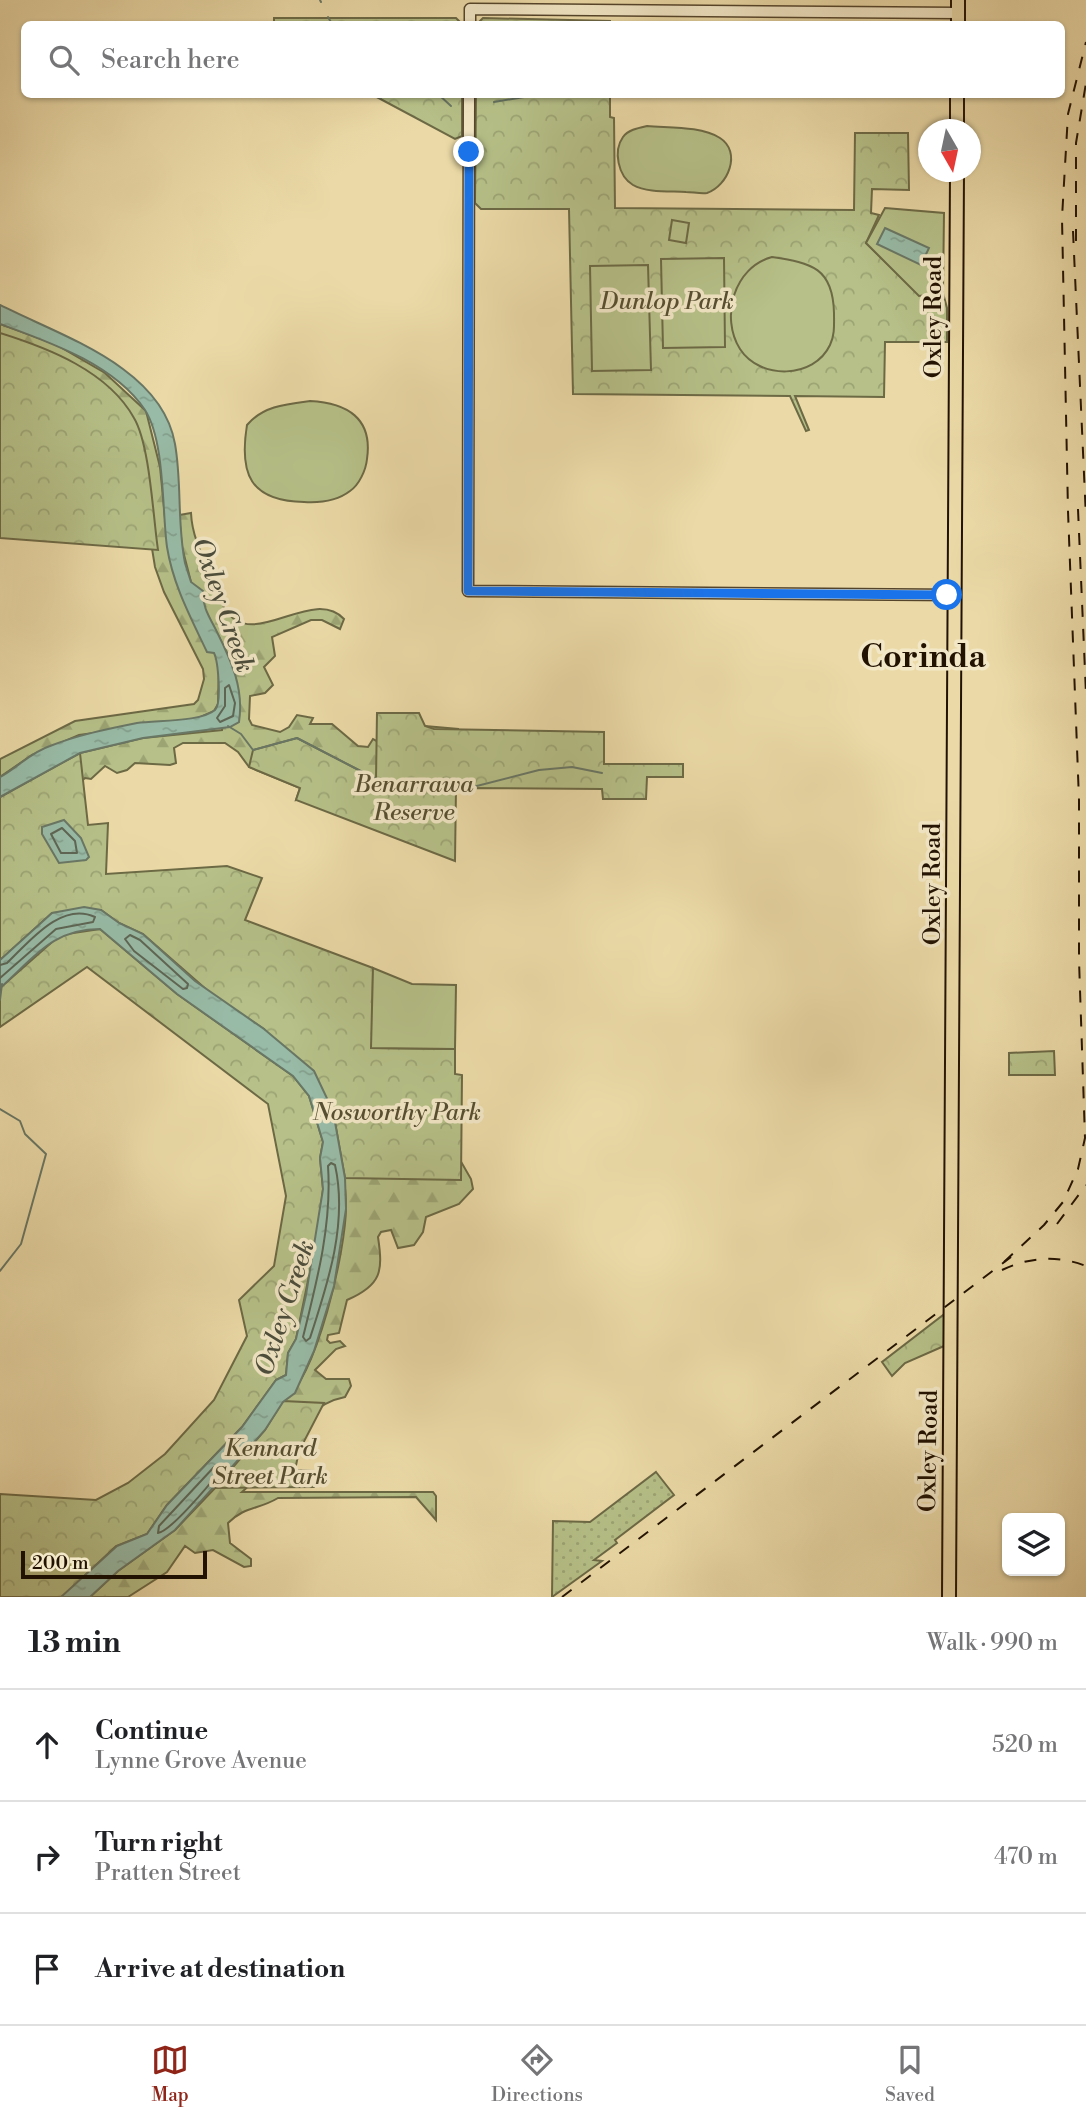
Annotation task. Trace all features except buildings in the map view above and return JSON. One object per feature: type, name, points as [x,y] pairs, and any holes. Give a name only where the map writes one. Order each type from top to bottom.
[{"type":"main road","points":[[957,98],[957,119]]},
{"type":"main road","name":"Oxley Road","points":[[949,1597],[957,182]]},
{"type":"street","points":[[470,21],[470,9],[958,12]]},
{"type":"street","points":[[469,98],[468,591],[955,595]]},
{"type":"green space","points":[[274,18],[456,18],[459,21],[274,21]]},
{"type":"green space","points":[[483,18],[610,21],[480,21]]},
{"type":"green space","points":[[379,98],[462,98],[462,136],[455,139]]},
{"type":"green space","name":"Dunlop Park","points":[[476,98],[610,98],[610,117],[614,118],[615,208],[854,210],[855,133],[908,133],[909,190],[872,189],[871,213],[879,215],[866,243],[919,295],[943,293],[947,308],[947,342],[885,342],[884,397],[795,396],[809,430],[806,431],[790,396],[573,394],[569,209],[481,209],[475,203]]},
{"type":"green space","points":[[647,126],[694,129],[720,138],[727,144],[730,152],[730,168],[726,176],[707,193],[652,190],[633,185],[621,170],[618,149],[625,135]]},
{"type":"green space","points":[[885,208],[944,213],[943,293],[919,296],[866,243]]},
{"type":"green space","points":[[672,220],[689,223],[686,243],[669,240]]},
{"type":"green space","name":"Dunlop Park","points":[[772,257],[809,265],[818,270],[830,286],[833,298],[834,329],[830,345],[812,364],[800,369],[786,371],[760,366],[740,349],[734,336],[731,308],[740,282],[748,271]]},
{"type":"green space","points":[[724,258],[725,347],[663,348],[661,259]]},
{"type":"green space","points":[[648,265],[651,370],[592,371],[590,266]]},
{"type":"green space","points":[[0,324],[55,344],[105,373],[146,411],[160,467],[168,548],[219,663],[218,704],[214,711],[196,719],[79,735],[32,755],[0,777],[0,759],[75,721],[194,704],[198,700],[204,679],[203,669],[164,592],[155,567],[149,530],[0,373]]},
{"type":"green space","points":[[0,333],[57,354],[93,374],[123,401],[134,418],[144,445],[158,550],[0,538]]},
{"type":"green space","points":[[310,401],[335,405],[355,415],[366,433],[368,445],[364,472],[353,488],[334,499],[304,502],[271,496],[260,490],[247,471],[247,425],[268,410]]},
{"type":"green space","points":[[191,513],[196,539],[223,605],[237,621],[266,623],[316,609],[331,611],[344,619],[340,629],[322,620],[311,620],[272,637],[275,656],[264,667],[273,685],[265,693],[250,696],[249,719],[252,725],[280,732],[289,727],[297,715],[313,718],[310,724],[332,724],[358,746],[368,747],[373,739],[386,746],[425,726],[458,729],[457,759],[296,800],[300,788],[249,767],[238,752],[225,743],[183,743],[174,748],[176,763],[170,765],[135,763],[127,770],[117,773],[105,766],[91,779],[85,778],[74,788],[0,797],[80,753],[143,738],[222,730],[232,663],[191,582],[182,547],[179,515]]},
{"type":"green space","name":"Benarrawa Reserve","points":[[377,713],[419,713],[425,726],[434,729],[604,732],[604,764],[683,764],[683,777],[647,777],[646,799],[603,799],[602,789],[456,788],[455,861],[296,800],[300,788],[249,767],[253,750],[297,738],[376,779]]},
{"type":"green space","name":"Nosworthy Park","points":[[80,753],[88,825],[108,823],[106,874],[227,866],[262,878],[245,920],[373,968],[372,1048],[455,1049],[455,1074],[462,1075],[461,1180],[345,1178],[333,1111],[264,1029],[215,997],[143,934],[119,923],[101,910],[52,913],[0,960],[0,797]]},
{"type":"green space","name":"Nosworthy Park","points":[[70,889],[452,1146],[471,1179],[473,1189],[459,1204],[426,1217],[423,1232],[414,1245],[398,1248],[391,1230],[381,1232],[378,1237],[378,1276],[367,1289],[347,1300],[339,1333],[328,1335],[327,1340],[330,1343],[340,1341],[345,1346],[336,1349],[315,1370],[326,1379],[349,1379],[351,1386],[345,1397],[328,1402],[301,1423],[242,1492],[433,1492],[436,1496],[436,1520],[416,1497],[278,1498],[240,1514],[228,1523],[230,1543],[251,1559],[251,1566],[244,1567],[213,1550],[195,1553],[185,1546],[167,1572],[128,1597],[90,1597],[118,1571],[175,1530],[215,1488],[295,1388],[318,1341],[327,1311],[341,1252],[346,1198],[336,1138],[40,923],[0,960]]},
{"type":"green space","points":[[100,929],[177,994],[293,1076],[309,1096],[323,1142],[320,1158],[323,1189],[318,1232],[296,1339],[288,1353],[286,1375],[276,1380],[242,1427],[167,1505],[147,1534],[116,1546],[62,1597],[0,1597],[0,1494],[96,1500],[128,1483],[165,1454],[214,1400],[247,1336],[239,1300],[274,1266],[286,1196],[268,1104],[87,967],[0,1027],[0,988],[60,935]]},
{"type":"green space","points":[[373,968],[412,984],[456,985],[455,1049],[371,1048]]},
{"type":"green space","points":[[1054,1051],[1055,1075],[1009,1075],[1009,1053]]},
{"type":"green space","points":[[947,1312],[944,1346],[905,1363],[892,1376],[882,1362]]},
{"type":"green space","name":"Kennard Street Park","points":[[283,1401],[324,1403],[299,1451],[295,1470],[314,1471],[314,1487],[215,1488],[265,1430]]},
{"type":"green space","points":[[656,1472],[674,1495],[615,1540],[617,1543],[594,1560],[602,1561],[552,1597],[553,1521],[590,1522]]},
{"type":"water","points":[[885,228],[929,248],[921,265],[877,244]]},
{"type":"water","name":"Oxley Creek","points":[[0,305],[106,357],[130,374],[151,394],[166,417],[177,459],[185,563],[191,582],[203,591],[207,612],[232,665],[240,698],[240,710],[239,722],[230,727],[143,738],[80,753],[0,797],[0,777],[43,749],[71,739],[137,723],[200,717],[215,710],[219,691],[214,653],[207,652],[183,601],[170,561],[159,457],[156,439],[145,410],[132,394],[98,367],[59,347],[0,324]]},
{"type":"water","points":[[64,820],[81,838],[89,857],[86,860],[59,863],[42,834],[42,827]]},
{"type":"water","name":"Oxley Creek","points":[[84,907],[101,910],[119,923],[143,934],[195,981],[264,1029],[314,1071],[333,1111],[345,1178],[346,1209],[334,1286],[314,1351],[295,1393],[283,1402],[265,1430],[175,1530],[118,1571],[90,1597],[61,1597],[117,1546],[147,1534],[167,1505],[242,1427],[276,1380],[286,1375],[288,1353],[296,1339],[306,1295],[323,1189],[320,1158],[323,1142],[309,1096],[293,1076],[177,994],[100,929],[83,930],[56,940],[34,956],[0,988],[0,960],[52,913]]},
{"type":"waterway","points":[[328,17],[330,21]]},
{"type":"waterway","points":[[442,98],[451,106]]},
{"type":"waterway","points":[[494,102],[518,98]]},
{"type":"waterway","points":[[228,726],[241,734],[253,750],[297,738],[378,780],[405,788],[465,789],[539,770],[572,767],[602,773]]},
{"type":"waterway","points":[[0,1000],[2,984]]},
{"type":"waterway","points":[[0,1109],[20,1121],[25,1134],[46,1154],[21,1244],[0,1271]]},
{"type":"railway","points":[[1004,1262],[1044,1225],[1063,1202],[1078,1169],[1085,1138],[1079,960],[1079,800],[1068,511],[1062,218],[1068,114],[1086,42]]},
{"type":"railway","points":[[1076,241],[1076,143],[1086,83]]},
{"type":"railway","points":[[1073,231],[1086,518]]},
{"type":"railway","points":[[1078,509],[1086,694]]},
{"type":"railway","points":[[1057,1224],[1086,1185]]},
{"type":"railway","points":[[562,1597],[1011,1257]]},
{"type":"railway","points":[[1002,1270],[1023,1262],[1044,1259],[1065,1260],[1086,1266]]},
{"type":"district","name":"Corinda","points":[[923,657]]},
{"type":"route","points":[[469,152],[468,591],[947,595]]}]
